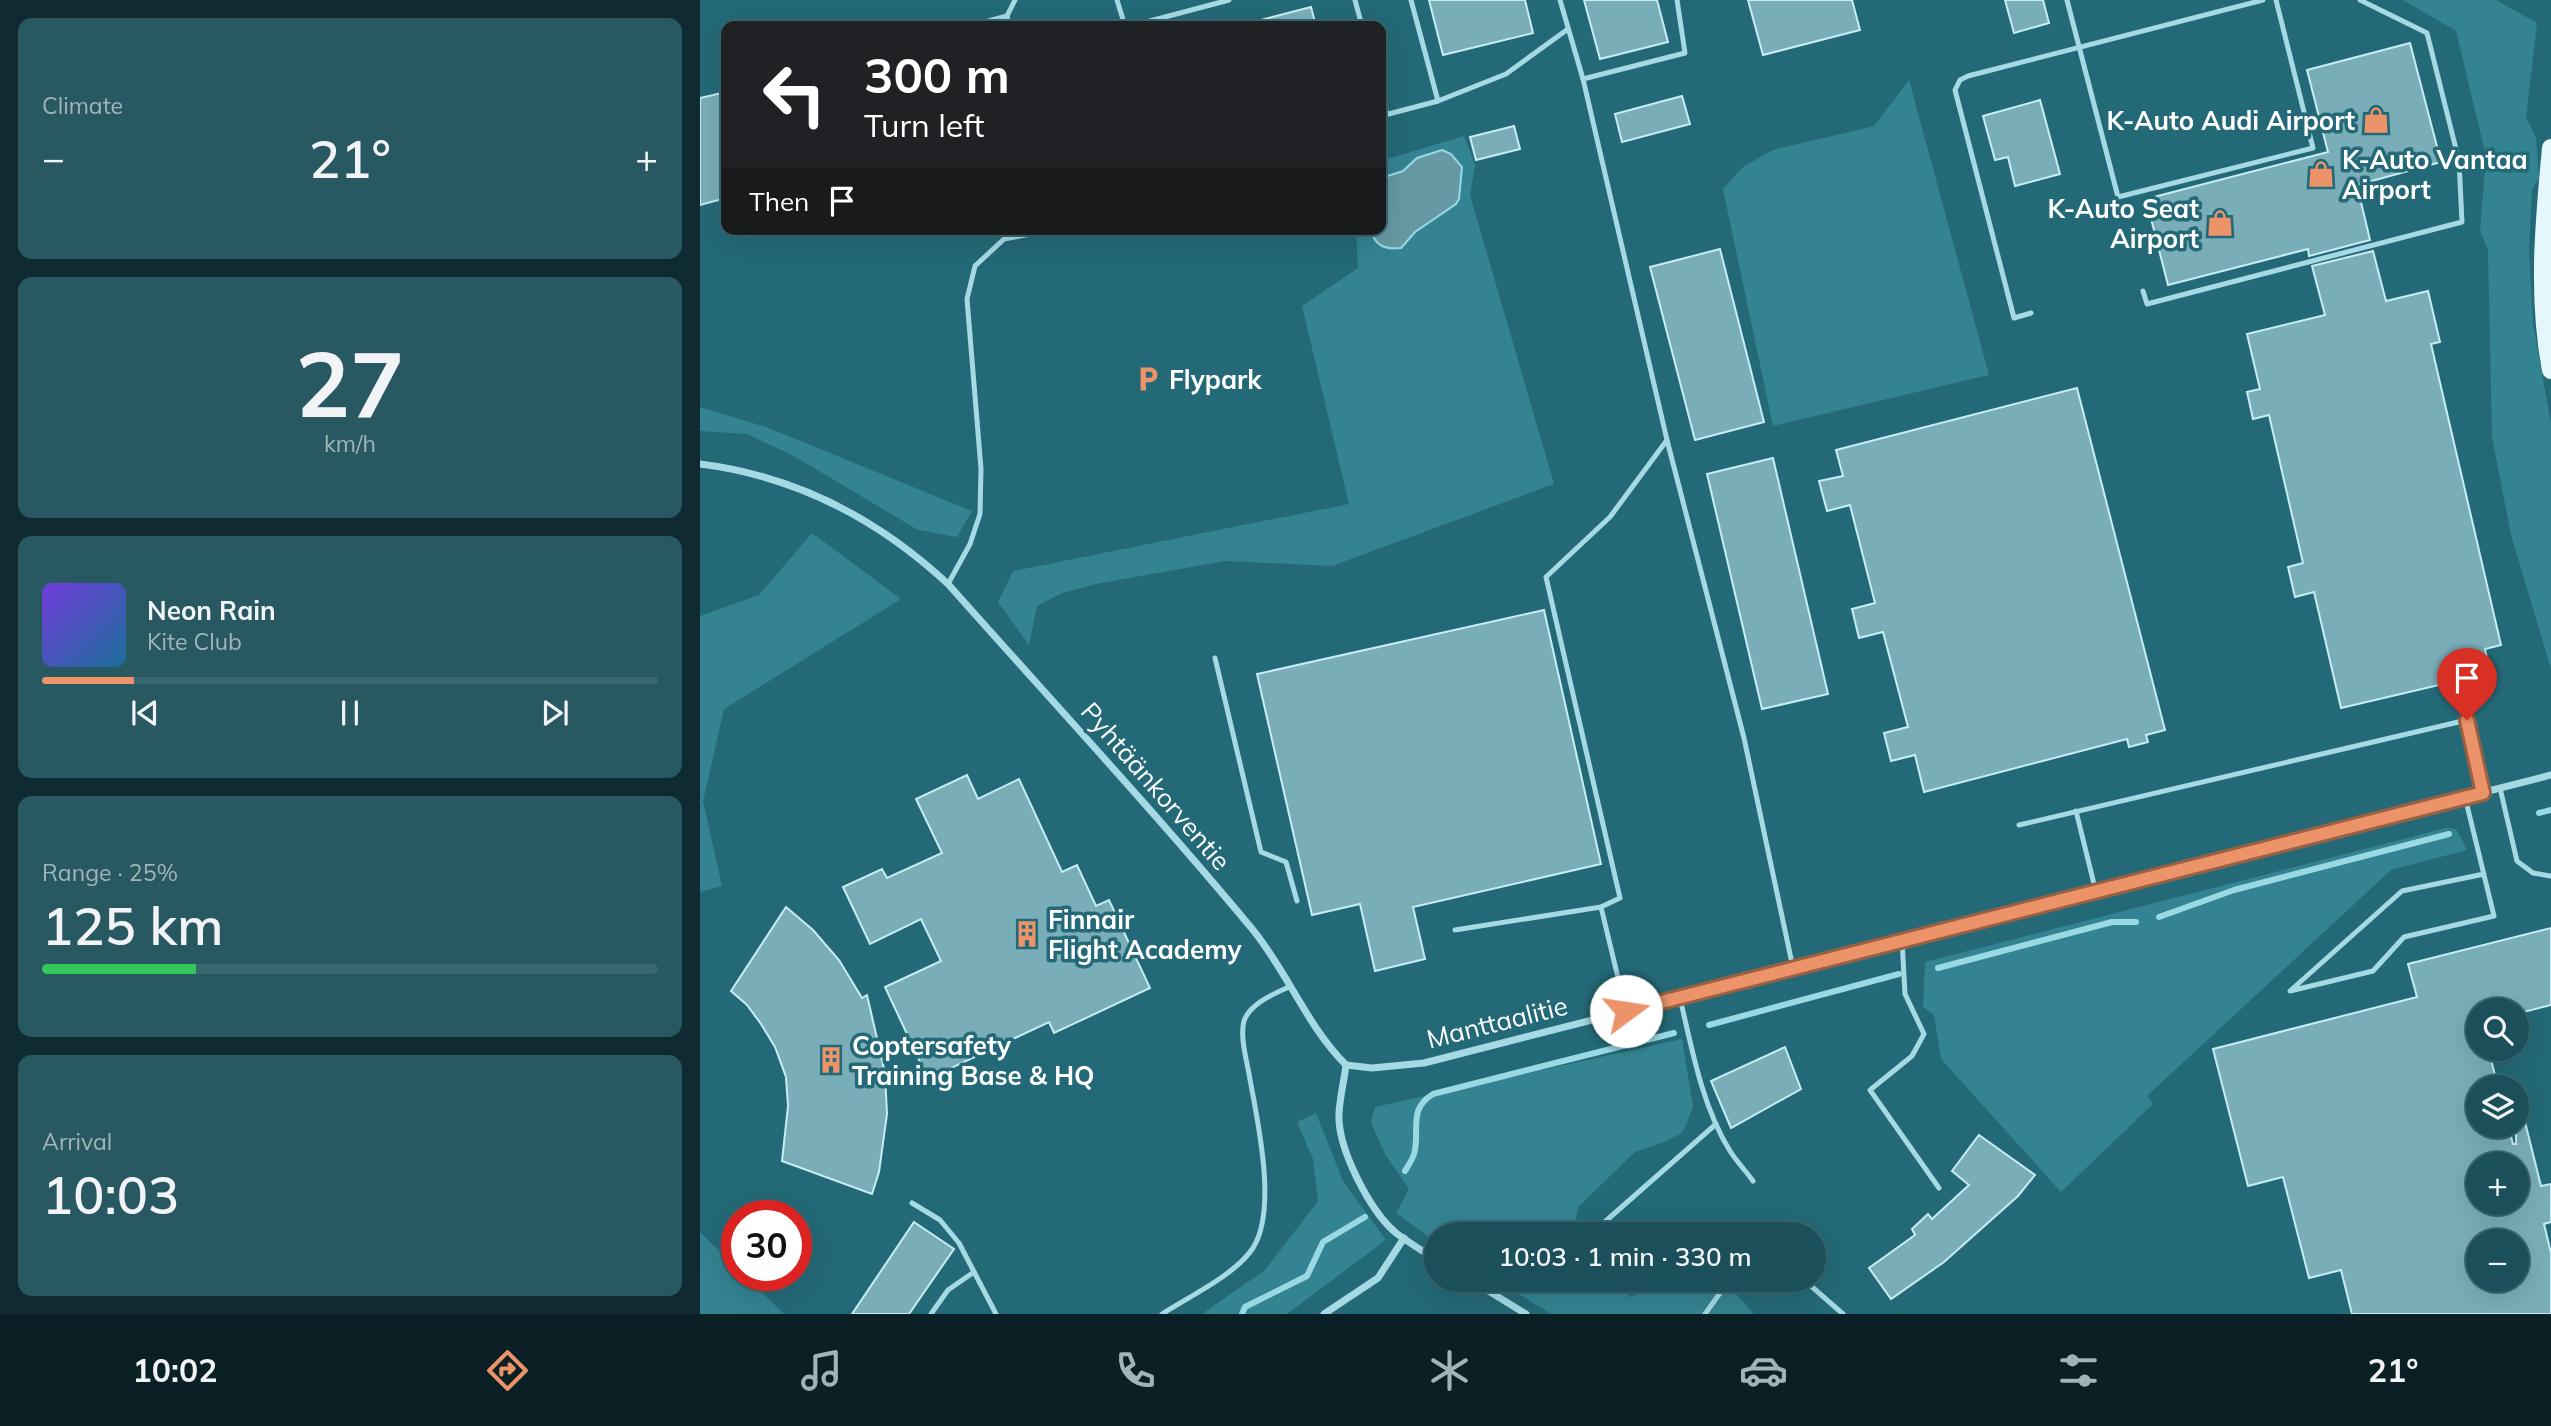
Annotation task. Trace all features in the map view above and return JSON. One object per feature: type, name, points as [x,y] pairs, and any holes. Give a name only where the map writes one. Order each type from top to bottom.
[{"type":"main road","points":[[2551,148],[2544,226],[2542,303],[2551,370]]},
{"type":"street","name":"Pyhtäänkorventie","points":[[700,464],[788,483],[842,507],[890,537],[948,584],[1263,942],[1326,1044],[1346,1065]]},
{"type":"street","name":"Manttaalitie","points":[[1346,1065],[1372,1068],[1424,1063],[2551,775]]},
{"type":"street","points":[[1346,1065],[1339,1115],[1356,1174],[1384,1220],[1424,1251]]},
{"type":"street","points":[[1324,1314],[1375,1281],[1404,1238]]},
{"type":"street","points":[[1490,1292],[1526,1314]]},
{"type":"lane","points":[[1008,21],[1007,16],[1015,0]]},
{"type":"lane","points":[[1118,0],[1124,21]]},
{"type":"lane","points":[[1150,21],[1229,0]]},
{"type":"lane","points":[[1354,0],[1360,21]]},
{"type":"lane","points":[[1411,0],[1438,101]]},
{"type":"lane","points":[[1560,0],[1583,79],[1667,440],[1744,738],[1793,968]]},
{"type":"lane","points":[[1583,79],[1685,53],[1677,0]]},
{"type":"lane","points":[[2067,0],[2120,205]]},
{"type":"lane","points":[[2031,313],[2014,318],[1955,90],[1961,80],[2263,0]]},
{"type":"lane","points":[[2118,197],[2313,148],[2276,0]]},
{"type":"lane","points":[[2143,291],[2147,304],[2462,222],[2459,161],[2427,33],[2360,0]]},
{"type":"lane","points":[[988,21],[1007,16]]},
{"type":"lane","points":[[1386,114],[1438,101],[1506,74],[1568,29]]},
{"type":"lane","points":[[1004,235],[1004,239]]},
{"type":"lane","points":[[948,584],[970,544],[980,514],[981,469],[967,299],[975,266],[1004,239],[1024,235]]},
{"type":"lane","points":[[1455,930],[1601,907],[1620,898],[1546,576],[1610,517],[1667,440]]},
{"type":"lane","points":[[1215,658],[1261,852],[1286,862],[1297,901]]},
{"type":"lane","points":[[2019,825],[2467,720],[2483,793]]},
{"type":"lane","points":[[2500,788],[2517,861],[2533,873],[2551,876]]},
{"type":"lane","points":[[2465,797],[2484,874],[2494,916],[2404,937],[2374,971],[2290,991],[2402,891],[2484,874]]},
{"type":"lane","points":[[2076,811],[2096,892]]},
{"type":"lane","points":[[1601,907],[1626,1011]]},
{"type":"lane","points":[[1902,940],[1905,994],[1924,1034],[1912,1056],[1870,1090],[1939,1188]]},
{"type":"lane","points":[[1162,1314],[1232,1269],[1252,1249],[1263,1227],[1265,1190],[1244,1048],[1244,1021],[1252,1009],[1290,986]]},
{"type":"lane","points":[[1680,998],[1716,1124],[1731,1152],[1754,1181]]},
{"type":"lane","points":[[1605,1222],[1716,1124]]},
{"type":"lane","points":[[912,1203],[940,1220],[959,1242],[996,1314]]},
{"type":"lane","points":[[931,1314],[948,1290],[974,1272]]},
{"type":"lane","points":[[1706,1314],[1721,1292]]},
{"type":"lane","points":[[1818,1292],[1843,1314]]},
{"type":"shaded area","points":[[2403,0],[2496,0],[2537,23],[2526,118],[2536,137],[2539,178],[2532,190],[2529,249],[2533,323],[2551,424],[2551,669],[2511,535],[2492,437],[2488,250],[2480,231],[2486,156],[2456,31]]},
{"type":"shaded area","points":[[1909,80],[1989,375],[1773,426],[1723,189],[1743,167],[1773,150],[1874,126]]},
{"type":"shaded area","points":[[1464,136],[1475,165],[1470,195],[1554,484],[1332,566],[1225,561],[1096,584],[1062,593],[1037,606],[1029,645],[998,602],[1013,571],[1349,504],[1302,306],[1358,268],[1356,235],[1375,235],[1401,248],[1415,232],[1456,204],[1417,158],[1403,171],[1386,176],[1386,159]]},
{"type":"shaded area","points":[[1442,150],[1451,154],[1462,167],[1459,199],[1456,204],[1415,232],[1401,248],[1382,246],[1373,235],[1386,235],[1386,176],[1403,171],[1417,158]]},
{"type":"shaded area","points":[[700,407],[766,427],[972,511],[957,537],[918,530],[792,455],[747,434],[700,431]]},
{"type":"shaded area","points":[[812,533],[901,599],[724,709],[703,801],[722,886],[700,892],[700,616],[759,595]]},
{"type":"shaded area","points":[[2446,828],[2456,829],[2467,850],[2391,870],[2147,1096],[2153,1104],[2061,1192],[1941,1059],[1934,1015],[1923,1007],[1925,962]]},
{"type":"shaded area","points":[[1682,1039],[1693,1107],[1683,1132],[1667,1141],[1635,1152],[1578,1207],[1576,1222],[1424,1222],[1424,1233],[1396,1213],[1409,1189],[1385,1154],[1371,1122],[1375,1107]]},
{"type":"shaded area","points":[[1316,1113],[1343,1181],[1386,1240],[1287,1314],[1202,1314],[1265,1270],[1318,1201],[1313,1159],[1297,1122]]},
{"type":"shaded area","points":[[700,1232],[721,1252],[721,1291],[760,1291],[784,1314],[700,1314]]},
{"type":"shaded area","points":[[1516,1292],[1626,1292],[1631,1297],[1640,1292],[1735,1292],[1754,1314],[1551,1314]]},
{"type":"building","points":[[1429,0],[1525,0],[1533,33],[1443,55]]},
{"type":"building","points":[[1584,0],[1657,0],[1668,42],[1600,59]]},
{"type":"building","points":[[1748,0],[1852,0],[1860,30],[1763,55]]},
{"type":"building","points":[[2005,0],[2043,0],[2049,23],[2014,33]]},
{"type":"building","points":[[1311,7],[1315,21],[1257,21]]},
{"type":"building","name":"K-Auto Vantaa Airport","points":[[2410,43],[2441,162],[2357,185],[2370,240],[2309,256],[2308,249],[2168,285],[2146,199],[2328,152],[2307,70]]},
{"type":"building","points":[[721,93],[721,199],[700,205],[700,98]]},
{"type":"building","points":[[1682,96],[1690,124],[1622,142],[1615,114]]},
{"type":"building","points":[[2040,100],[2060,174],[2015,186],[2008,157],[1995,160],[1983,116]]},
{"type":"building","points":[[1514,126],[1520,149],[1476,160],[1470,137]]},
{"type":"building","points":[[1720,249],[1764,422],[1695,440],[1650,267]]},
{"type":"building","points":[[2373,251],[2386,301],[2428,291],[2440,342],[2431,344],[2501,645],[2485,649],[2490,673],[2341,708],[2314,592],[2295,597],[2288,567],[2303,563],[2269,415],[2253,419],[2247,392],[2260,389],[2247,334],[2325,315],[2312,266]]},
{"type":"building","points":[[2077,388],[2165,730],[2146,735],[2148,742],[2129,747],[2127,739],[1924,792],[1915,755],[1891,761],[1884,733],[1908,727],[1883,632],[1859,638],[1852,609],[1875,603],[1850,505],[1827,511],[1819,481],[1843,476],[1836,450]]},
{"type":"building","points":[[1773,458],[1828,694],[1762,709],[1707,474]]},
{"type":"building","points":[[1544,610],[1601,864],[1413,907],[1425,959],[1375,971],[1360,904],[1312,915],[1257,674]]},
{"type":"building","name":"Finnair Flight Academy","points":[[967,775],[978,799],[1019,779],[1062,872],[1077,865],[1096,906],[1109,900],[1150,988],[1054,1033],[1049,1022],[928,1079],[885,987],[941,961],[921,919],[870,944],[843,887],[882,869],[887,878],[942,853],[916,799]]},
{"type":"building","name":"Coptersafety Training Base & HQ","points":[[786,907],[813,930],[839,960],[862,998],[867,995],[885,1073],[887,1114],[879,1172],[872,1194],[782,1161],[788,1106],[786,1077],[775,1047],[761,1024],[747,1005],[731,991]]},
{"type":"building","points":[[2551,928],[2551,1005],[2529,1011],[2529,998],[2466,998],[2466,1061],[2491,1061],[2495,1075],[2466,1075],[2466,1138],[2511,1138],[2513,1144],[2516,1144],[2516,1138],[2529,1138],[2541,1186],[2551,1184],[2551,1222],[2544,1224],[2551,1253],[2551,1314],[2352,1314],[2341,1270],[2309,1278],[2283,1177],[2248,1186],[2213,1049],[2417,997],[2408,964]]},
{"type":"building","points":[[1785,1047],[1801,1089],[1731,1128],[1711,1081]]},
{"type":"building","points":[[1979,1135],[2035,1175],[2018,1196],[1944,1262],[1891,1299],[1869,1268],[1915,1235],[1912,1229],[1928,1214],[1932,1219],[1969,1185],[1952,1171]]},
{"type":"building","points":[[914,1222],[954,1249],[909,1314],[852,1314]]},
{"type":"waterway","points":[[2539,813],[2551,810]]},
{"type":"waterway","points":[[2159,917],[2234,890],[2449,834]]},
{"type":"waterway","points":[[1938,968],[2112,922],[2136,922]]},
{"type":"waterway","points":[[1709,1025],[1899,974]]},
{"type":"waterway","points":[[1405,1171],[1414,1153],[1418,1112],[1433,1094],[1674,1033]]},
{"type":"waterway","points":[[1242,1314],[1245,1307],[1307,1276],[1323,1242],[1365,1217]]},
{"type":"place","name":"K-Auto Audi Airport","points":[[2376,120]]},
{"type":"place","name":"K-Auto Vantaa Airport","points":[[2321,174]]},
{"type":"place","name":"K-Auto Seat Airport","points":[[2220,223]]},
{"type":"place","name":"Flypark","points":[[1148,379]]},
{"type":"place","name":"Finnair Flight Academy","points":[[1027,934]]},
{"type":"place","name":"Coptersafety Training Base & HQ","points":[[831,1060]]},
{"type":"route","points":[[1626,1011],[2483,793],[2467,720]]}]
